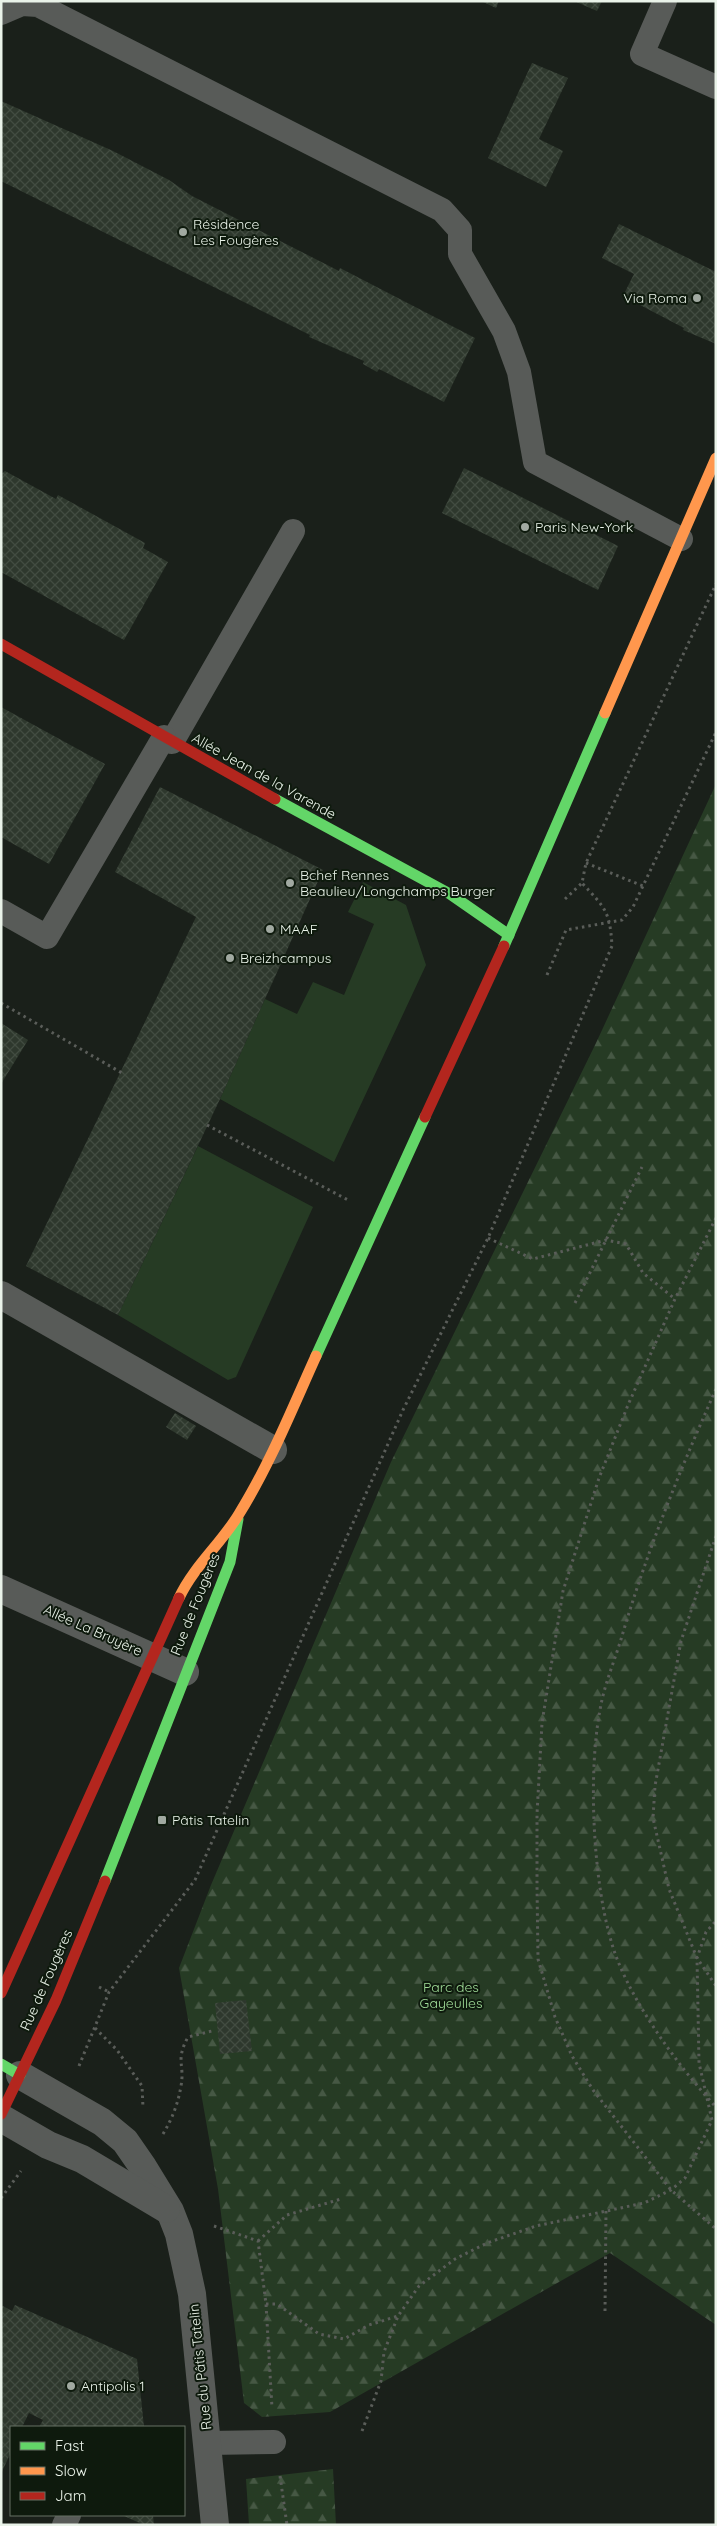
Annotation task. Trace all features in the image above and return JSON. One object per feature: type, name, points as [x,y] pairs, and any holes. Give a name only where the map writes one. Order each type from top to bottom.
[{"type":"main road","points":[[239,1515],[273,1450],[509,935],[716,458]]},
{"type":"main road","name":"Allée Jean de la Varende","points":[[1,644],[168,739],[461,900],[488,916],[509,935]]},
{"type":"main road","name":"Rue de Fougères","points":[[1,1993],[186,1583],[239,1515]]},
{"type":"main road","name":"Rue de Fougères","points":[[1,2114],[10,2069],[56,2000],[119,1846],[185,1672],[230,1562],[239,1515]]},
{"type":"street","points":[[1,1295],[273,1450]]},
{"type":"street","name":"Allée La Bruyère","points":[[1,1589],[185,1672]]},
{"type":"street","name":"Rue du Pâtis Tatelin","points":[[10,2069],[102,2122],[125,2141],[144,2167],[170,2211],[179,2234],[192,2294],[215,2525]]},
{"type":"street","points":[[1,2118],[48,2145],[82,2159],[170,2211]]},
{"type":"lane","points":[[665,1],[642,54],[716,87]]},
{"type":"lane","points":[[1,13],[22,4],[38,5],[442,210],[460,230],[460,254],[504,331],[519,372],[535,462],[681,539]]},
{"type":"lane","points":[[1,911],[47,937],[293,531]]},
{"type":"lane","points":[[208,2443],[274,2442]]},
{"type":"path","points":[[78,2067],[109,1992],[196,1880],[403,1410],[488,1238],[612,946],[610,922],[606,909],[582,883],[586,863],[716,584]]},
{"type":"path","points":[[548,975],[566,930],[622,920],[633,907],[716,732]]},
{"type":"path","points":[[548,847],[643,886]]},
{"type":"path","points":[[1,1003],[122,1072]]},
{"type":"path","points":[[208,1124],[353,1202]]},
{"type":"path","points":[[575,1303],[642,1167]]},
{"type":"path","points":[[716,1218],[675,1299],[599,1478],[563,1590],[542,1723],[537,1823],[538,1959],[555,2017],[572,2056],[593,2090],[671,2190],[716,2229]]},
{"type":"path","points":[[488,1238],[533,1259],[606,1240],[626,1244],[642,1273],[675,1299]]},
{"type":"path","points":[[716,1389],[681,1468],[643,1566],[600,1710],[593,1791],[600,1889],[610,1939],[630,1986],[651,2024],[716,2107]]},
{"type":"path","points":[[716,1536],[681,1641],[655,1786],[654,1810],[669,1889],[697,1958],[716,1986]]},
{"type":"path","points":[[362,2431],[381,2381],[384,2352],[398,2316],[419,2286],[455,2259],[479,2247],[536,2226],[644,2202],[671,2190],[685,2178],[712,2120],[709,2100],[699,2063],[697,1958],[706,1932],[716,1921]]},
{"type":"path","points":[[95,2028],[118,2050],[142,2086],[143,2113]]},
{"type":"path","points":[[144,2167],[174,2116],[182,2085],[180,2052],[188,2037],[212,2031]]},
{"type":"path","points":[[1,2198],[19,2173]]},
{"type":"path","points":[[258,2241],[287,2215],[341,2199]]},
{"type":"path","points":[[170,2211],[258,2241]]},
{"type":"path","points":[[605,2311],[606,2211]]},
{"type":"path","points":[[258,2241],[266,2304],[274,2442],[287,2525]]},
{"type":"path","points":[[266,2304],[277,2304],[319,2334],[344,2339],[369,2325],[398,2316]]},
{"type":"green space","name":"Parc des Gayeulles","points":[[716,784],[716,2325],[610,2253],[330,2412],[262,2417],[244,2403],[218,2189],[179,1968],[211,1885],[391,1462],[596,1043]]},
{"type":"green space","points":[[363,882],[406,905],[426,965],[334,1162],[220,1099],[265,999],[297,1014],[313,982],[344,995],[374,924],[348,912]]},
{"type":"green space","points":[[198,1146],[313,1207],[236,1377],[228,1380],[118,1315]]},
{"type":"green space","points":[[333,2469],[336,2525],[249,2525],[246,2479]]},
{"type":"building","points":[[481,1],[499,1],[496,8]]},
{"type":"building","points":[[574,1],[602,1],[597,11]]},
{"type":"building","points":[[532,63],[568,78],[539,139],[563,151],[546,187],[488,158]]},
{"type":"building","name":"Résidence Les Fougères","points":[[1,101],[113,151],[169,180],[192,196],[339,271],[340,268],[475,338],[444,402],[379,369],[377,372],[363,364],[364,361],[309,337],[310,335],[1,181]]},
{"type":"building","points":[[619,224],[716,272],[716,344],[683,330],[684,328],[623,296],[634,274],[602,258]]},
{"type":"building","name":"Paris New-York","points":[[464,468],[618,546],[598,590],[442,513]]},
{"type":"building","points":[[5,471],[56,499],[58,495],[145,543],[143,548],[168,562],[124,640],[1,572],[1,474]]},
{"type":"building","points":[[1,707],[105,764],[49,864],[1,837]]},
{"type":"building","points":[[160,787],[323,870],[220,1099],[118,1315],[26,1266],[196,917],[115,872]]},
{"type":"building","points":[[1,1023],[28,1040],[1,1084]]},
{"type":"building","points":[[175,1413],[196,1426],[187,1440],[166,1427]]},
{"type":"building","points":[[246,2000],[252,2051],[220,2054],[215,2003]]},
{"type":"building","name":"Antipolis 1","points":[[1,2305],[12,2311],[15,2305],[137,2359],[144,2426],[40,2426],[43,2420],[29,2413],[22,2426],[10,2426],[10,2454],[1,2474]]},
{"type":"building","points":[[124,2516],[153,2516],[154,2525],[144,2525]]},
{"type":"traffic: fast","points":[[504,946],[605,713]]},
{"type":"traffic: fast","points":[[275,799],[450,894],[509,935]]},
{"type":"traffic: fast","points":[[316,1356],[425,1117]]},
{"type":"traffic: fast","points":[[105,1881],[230,1562],[238,1519]]},
{"type":"traffic: fast","points":[[1,2064],[20,2075]]},
{"type":"traffic: slow","points":[[605,713],[716,458]]},
{"type":"traffic: slow","points":[[179,1598],[192,1576],[232,1525],[261,1476],[316,1356]]},
{"type":"traffic: jam","points":[[1,644],[275,799]]},
{"type":"traffic: jam","points":[[425,1117],[504,946]]},
{"type":"traffic: jam","points":[[1,1993],[179,1598]]},
{"type":"traffic: jam","points":[[1,2114],[56,2000],[105,1881]]},
{"type":"place","name":"Résidence Les Fougères","points":[[183,232]]},
{"type":"place","name":"Via Roma","points":[[697,298]]},
{"type":"place","name":"Paris New-York","points":[[525,527]]},
{"type":"place","name":"Bchef Rennes Beaulieu/Longchamps Burger","points":[[290,883]]},
{"type":"place","name":"MAAF","points":[[270,929]]},
{"type":"place","name":"Breizhcampus","points":[[230,958]]},
{"type":"place","name":"Pâtis Tatelin","points":[[162,1820]]},
{"type":"place","name":"Antipolis 1","points":[[71,2386]]}]
